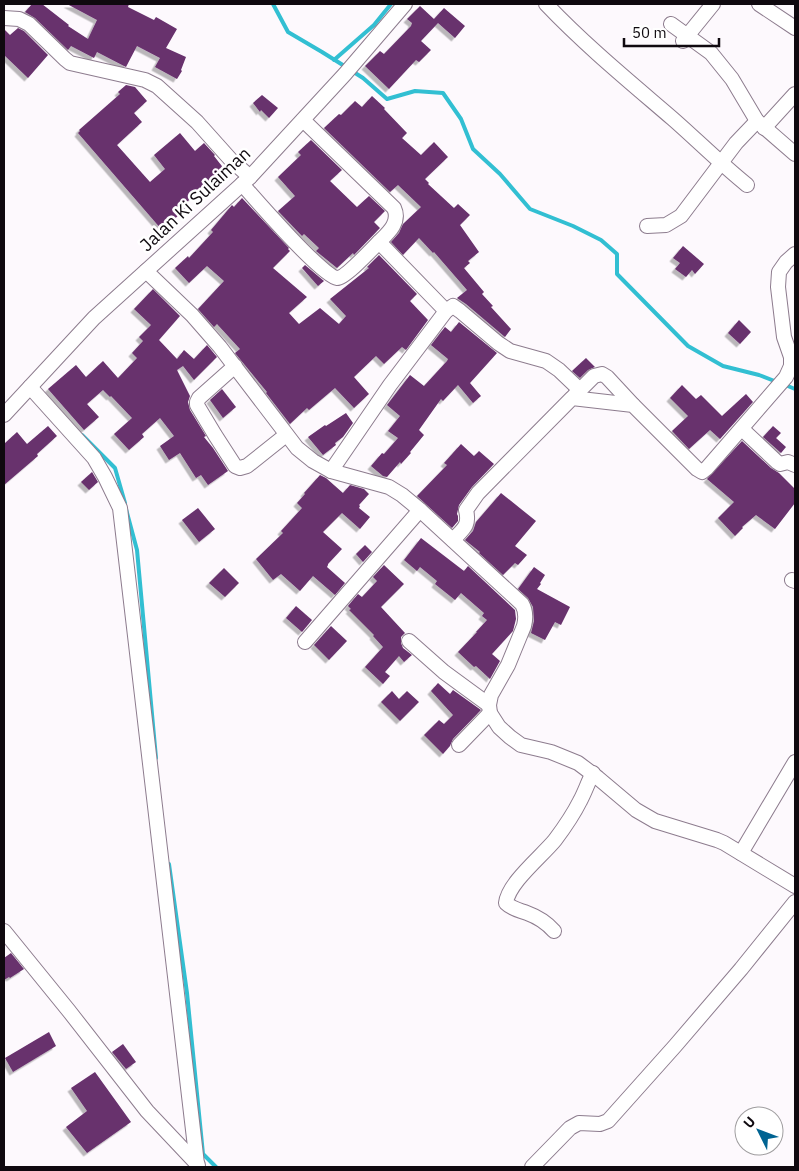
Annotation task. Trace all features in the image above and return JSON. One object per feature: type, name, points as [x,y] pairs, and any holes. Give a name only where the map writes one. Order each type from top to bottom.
[{"type":"street","name":"Jalan Ki Sulaiman","points":[[4,415],[94,318],[246,180],[349,70],[405,4]]},
{"type":"street","points":[[546,4],[615,70],[747,185]]},
{"type":"street","points":[[685,38],[713,4]]},
{"type":"street","points":[[759,4],[795,28]]},
{"type":"street","points":[[4,18],[19,19],[29,24],[70,63],[145,80],[157,86],[196,122],[234,163],[302,250],[329,275],[335,278],[341,277],[349,272],[392,228],[396,222],[396,212],[303,120]]},
{"type":"street","points":[[671,24],[685,38],[710,53],[732,79],[761,124],[795,154]]},
{"type":"street","points":[[648,226],[666,225],[681,216],[736,143],[795,94]]},
{"type":"street","points":[[379,242],[446,310]]},
{"type":"street","points":[[453,540],[465,527],[468,521],[466,510],[478,493],[598,374],[605,374],[697,469],[702,472],[707,468],[782,381],[791,366],[792,357],[784,337],[778,287],[779,272],[795,254]]},
{"type":"street","points":[[146,271],[192,315],[220,347],[297,448],[313,461],[331,471],[389,487],[402,495],[522,604],[526,613],[526,620],[508,665],[491,695],[490,709],[459,745]]},
{"type":"street","points":[[331,471],[390,385],[449,308],[455,307],[510,352],[546,361],[559,370],[576,394],[634,406]]},
{"type":"street","points":[[235,366],[199,398],[197,402],[197,405],[235,466],[240,468],[247,466],[286,435]]},
{"type":"street","points":[[30,388],[94,458],[120,508],[199,1166]]},
{"type":"street","points":[[742,428],[777,462],[780,464],[788,462],[795,466]]},
{"type":"street","points":[[305,642],[420,510]]},
{"type":"street","points":[[409,641],[490,709],[499,727],[520,745],[544,750],[572,760],[593,773],[648,818],[717,840],[795,886]]},
{"type":"street","points":[[741,853],[795,762]]},
{"type":"street","points":[[554,931],[547,923],[511,908],[506,903],[507,896],[517,881],[555,840],[572,816],[581,801],[593,773]]},
{"type":"street","points":[[532,1167],[570,1128],[579,1124],[600,1124],[608,1121],[615,1114],[741,969],[795,902]]},
{"type":"street","points":[[4,931],[147,1112],[199,1166]]},
{"type":"building","points":[[32,4],[42,4],[68,26],[88,39],[97,20],[67,4],[129,4],[128,7],[154,20],[156,17],[177,29],[166,48],[186,57],[182,71],[177,79],[155,67],[160,58],[137,46],[126,67],[97,52],[94,58],[71,46],[68,50],[35,18],[25,12]]},
{"type":"building","points":[[420,6],[434,19],[444,8],[465,26],[455,38],[438,23],[421,41],[431,50],[419,62],[416,60],[389,89],[365,66],[380,51],[384,54],[411,26],[412,23],[407,19]]},
{"type":"building","points":[[18,28],[24,31],[48,55],[28,78],[4,55],[4,29],[10,35]]},
{"type":"building","points":[[126,85],[135,87],[147,101],[134,113],[142,122],[117,145],[150,182],[165,169],[154,155],[180,133],[195,151],[204,143],[225,170],[182,206],[185,209],[162,230],[78,133],[79,130],[120,94],[118,92]]},
{"type":"building","points":[[262,95],[278,108],[269,118],[261,110],[260,112],[253,103]]},
{"type":"building","points":[[372,96],[407,133],[402,138],[421,155],[434,142],[448,157],[425,179],[454,208],[458,204],[470,215],[460,225],[479,252],[468,261],[470,263],[464,268],[484,292],[482,294],[493,306],[491,307],[511,329],[505,337],[457,298],[467,290],[434,252],[419,238],[403,255],[391,242],[399,233],[403,224],[421,207],[398,185],[390,192],[324,128],[355,101],[362,107]]},
{"type":"building","points":[[311,140],[342,170],[330,181],[357,207],[369,196],[385,211],[374,222],[380,228],[354,255],[353,253],[337,268],[316,251],[319,248],[304,234],[302,236],[278,211],[295,196],[278,177],[301,155],[298,152]]},
{"type":"building","points":[[242,198],[289,248],[290,251],[273,268],[307,297],[289,313],[299,324],[320,308],[339,324],[346,316],[330,299],[369,268],[367,267],[379,255],[417,294],[410,301],[428,320],[406,350],[402,347],[384,364],[376,356],[354,377],[369,394],[354,408],[335,388],[309,410],[307,408],[290,424],[235,353],[240,349],[217,324],[214,327],[198,309],[224,281],[207,266],[189,283],[175,268],[188,256],[189,258],[213,232],[211,230],[232,205],[234,207]]},
{"type":"building","points":[[683,246],[704,264],[695,274],[692,270],[686,277],[675,269],[680,263],[673,258]]},
{"type":"building","points":[[305,265],[324,281],[318,286],[302,268]]},
{"type":"building","points":[[153,289],[180,316],[159,340],[177,359],[184,350],[194,359],[207,345],[217,357],[194,380],[183,366],[177,370],[190,396],[188,402],[190,410],[206,436],[204,437],[228,471],[208,485],[201,475],[196,478],[180,453],[169,460],[160,446],[174,436],[160,418],[142,434],[144,437],[129,450],[114,434],[132,418],[111,396],[103,390],[87,404],[99,417],[84,430],[48,389],[76,365],[86,377],[103,361],[118,378],[137,358],[132,353],[143,341],[139,337],[151,325],[134,309]]},
{"type":"building","points":[[739,320],[751,332],[740,344],[728,333]]},
{"type":"building","points":[[459,322],[497,353],[470,383],[481,396],[473,403],[458,385],[443,401],[441,399],[419,430],[424,435],[411,453],[387,477],[383,476],[371,466],[398,438],[388,431],[400,416],[387,405],[410,375],[424,386],[447,361],[448,359],[431,345],[445,327],[451,332]]},
{"type":"building","points":[[586,358],[595,367],[588,370],[580,378],[572,371]]},
{"type":"building","points":[[682,385],[696,399],[701,395],[722,416],[746,394],[753,402],[720,439],[710,430],[689,449],[672,431],[688,416],[670,398]]},
{"type":"building","points":[[222,389],[236,407],[223,418],[210,400]]},
{"type":"building","points":[[346,413],[353,423],[343,437],[335,443],[336,445],[323,455],[308,437]]},
{"type":"building","points":[[48,426],[57,436],[37,454],[38,456],[4,485],[4,444],[17,432],[27,444]]},
{"type":"building","points":[[773,426],[781,433],[776,438],[786,447],[781,453],[763,437]]},
{"type":"building","points":[[742,441],[795,489],[795,503],[775,529],[756,515],[735,536],[718,518],[734,502],[707,479]]},
{"type":"building","points":[[461,444],[474,456],[479,451],[494,464],[472,487],[459,505],[458,521],[452,528],[417,496],[447,465],[444,463]]},
{"type":"building","points":[[92,472],[98,482],[89,490],[81,482]]},
{"type":"building","points":[[320,475],[343,493],[350,485],[364,489],[369,494],[359,505],[359,508],[370,517],[360,529],[342,513],[323,532],[342,549],[327,567],[345,583],[335,595],[313,576],[300,591],[281,574],[273,580],[256,559],[283,533],[281,531],[302,508],[297,503]]},
{"type":"building","points":[[501,493],[536,521],[515,546],[527,555],[518,565],[515,563],[503,575],[465,540],[473,531],[476,522]]},
{"type":"building","points":[[198,508],[215,529],[199,542],[182,520]]},
{"type":"building","points":[[421,538],[464,571],[468,566],[515,610],[516,619],[513,631],[492,654],[500,661],[490,679],[458,652],[487,620],[482,616],[484,613],[461,593],[455,600],[435,584],[437,581],[420,567],[417,571],[404,560]]},
{"type":"building","points":[[365,545],[372,552],[363,562],[356,554]]},
{"type":"building","points":[[384,565],[404,584],[381,607],[405,633],[401,637],[401,643],[403,648],[412,655],[404,662],[399,656],[385,672],[390,676],[383,684],[365,667],[383,647],[349,610],[351,609],[348,606],[358,594],[362,597],[377,581],[373,577]]},
{"type":"building","points":[[534,567],[545,575],[537,589],[570,607],[561,625],[555,622],[545,640],[531,633],[534,621],[533,607],[528,598],[518,589]]},
{"type":"building","points":[[224,568],[239,583],[225,597],[209,583]]},
{"type":"building","points":[[296,606],[312,620],[302,632],[286,618]]},
{"type":"building","points":[[331,626],[347,641],[329,660],[314,645]]},
{"type":"building","points":[[438,683],[450,694],[453,690],[481,710],[453,739],[443,754],[424,735],[439,720],[444,724],[453,715],[431,691]]},
{"type":"building","points":[[392,691],[399,699],[407,691],[419,702],[400,721],[381,702]]},
{"type":"building","points":[[11,953],[24,969],[4,980],[4,958]]},
{"type":"building","points":[[49,1032],[56,1046],[13,1072],[5,1058]]},
{"type":"building","points":[[123,1044],[136,1062],[126,1069],[112,1052]]},
{"type":"building","points":[[95,1072],[131,1122],[87,1153],[66,1127],[87,1111],[71,1088]]},
{"type":"waterway","points":[[273,4],[288,32],[346,67]]},
{"type":"waterway","points":[[334,60],[374,25],[391,4]]},
{"type":"waterway","points":[[352,71],[387,99],[415,91],[443,93],[461,119],[473,149],[500,174],[530,209],[573,226],[601,240],[617,254],[617,274],[688,346],[723,366],[759,375],[777,382]]},
{"type":"waterway","points":[[783,384],[795,389]]},
{"type":"waterway","points":[[82,435],[115,468],[125,503]]},
{"type":"waterway","points":[[126,509],[137,550],[156,758]]},
{"type":"waterway","points":[[169,864],[187,993],[203,1154],[216,1167]]}]
